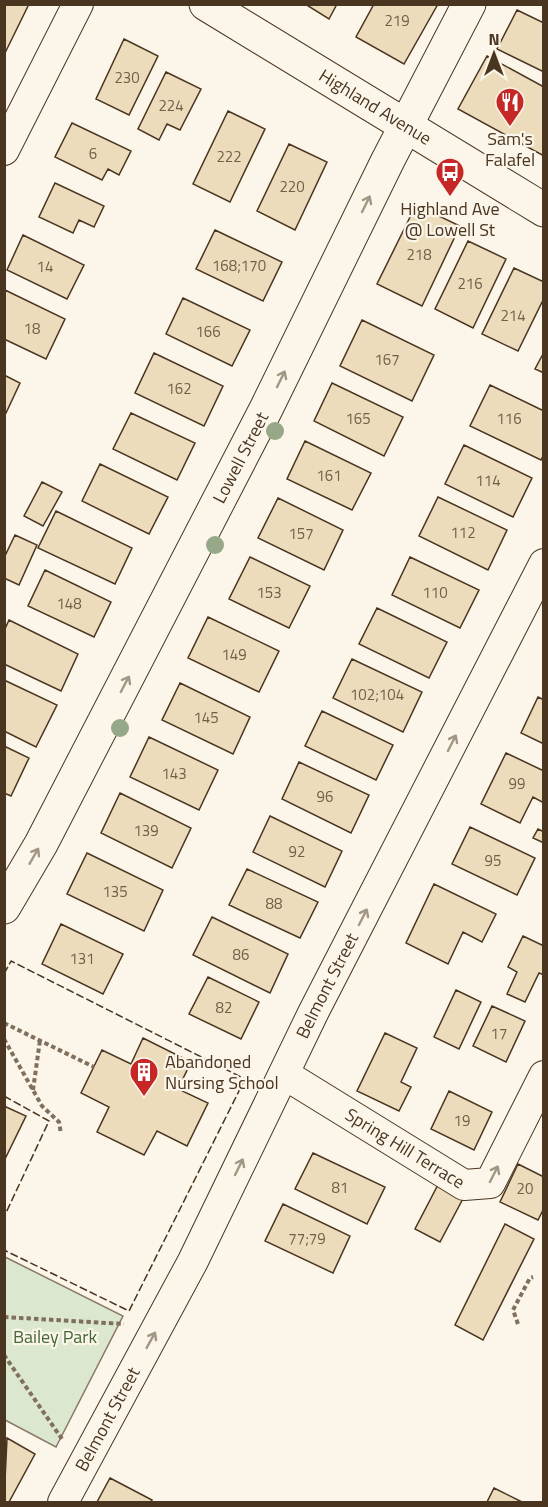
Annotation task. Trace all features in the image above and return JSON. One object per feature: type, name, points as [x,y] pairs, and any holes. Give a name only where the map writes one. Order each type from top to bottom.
[{"type":"street","points":[[4,150],[78,4]]},
{"type":"street","name":"Highland Avenue","points":[[206,4],[543,210]]},
{"type":"street","name":"Lowell Street","points":[[4,907],[46,834],[266,409],[405,126],[469,4]]},
{"type":"street","name":"Belmont Street","points":[[63,1503],[199,1250],[284,1074],[543,564]]},
{"type":"street","name":"Spring Hill Terrace","points":[[284,1074],[464,1185],[490,1183],[543,1076]]},
{"type":"path","points":[[4,1023],[94,1067]]},
{"type":"path","points":[[4,1040],[42,1106],[59,1122],[61,1134]]},
{"type":"path","points":[[33,1090],[40,1040]]},
{"type":"path","points":[[518,1324],[513,1310],[530,1278],[533,1277]]},
{"type":"path","points":[[4,1317],[158,1326]]},
{"type":"path","points":[[4,1355],[82,1467]]},
{"type":"green space","name":"Bailey Park","points":[[5,1257],[123,1316],[56,1447],[5,1420]]},
{"type":"building","points":[[4,4],[29,4],[4,55]]},
{"type":"building","points":[[305,4],[337,4],[329,19]]},
{"type":"building","points":[[374,4],[438,4],[404,64],[356,37]]},
{"type":"building","points":[[517,10],[544,23],[544,72],[497,49]]},
{"type":"building","points":[[124,39],[158,56],[129,115],[96,99]]},
{"type":"building","points":[[487,56],[544,87],[544,156],[458,109]]},
{"type":"building","points":[[166,72],[201,89],[180,130],[167,124],[159,140],[138,129]]},
{"type":"building","points":[[228,111],[265,129],[230,202],[193,184]]},
{"type":"building","points":[[72,123],[131,151],[119,175],[108,169],[102,180],[55,157]]},
{"type":"building","points":[[289,144],[327,162],[295,230],[257,211]]},
{"type":"building","points":[[55,183],[104,206],[94,227],[79,220],[73,233],[39,217]]},
{"type":"building","points":[[416,205],[460,226],[422,306],[377,284]]},
{"type":"building","points":[[215,230],[282,262],[263,301],[196,269]]},
{"type":"building","points":[[23,235],[84,265],[67,299],[7,270]]},
{"type":"building","points":[[468,241],[506,259],[473,328],[435,309]]},
{"type":"building","points":[[514,268],[544,282],[544,298],[518,351],[482,334]]},
{"type":"building","points":[[5,290],[65,319],[46,359],[4,339]]},
{"type":"building","points":[[183,298],[250,330],[232,366],[166,334]]},
{"type":"building","points":[[362,320],[434,355],[412,401],[340,366]]},
{"type":"building","points":[[544,352],[544,373],[535,369]]},
{"type":"building","points":[[154,353],[223,386],[204,426],[135,393]]},
{"type":"building","points":[[4,375],[20,383],[6,413],[4,412]]},
{"type":"building","points":[[332,383],[403,417],[384,456],[314,421]]},
{"type":"building","points":[[490,385],[544,411],[544,454],[541,460],[470,426]]},
{"type":"building","points":[[131,413],[195,443],[177,480],[113,449]]},
{"type":"building","points":[[305,441],[371,473],[352,510],[287,479]]},
{"type":"building","points":[[464,445],[532,478],[513,517],[445,484]]},
{"type":"building","points":[[100,464],[168,497],[149,534],[82,501]]},
{"type":"building","points":[[42,482],[62,492],[43,526],[24,516]]},
{"type":"building","points":[[438,497],[507,530],[488,570],[419,536]]},
{"type":"building","points":[[278,498],[343,530],[324,570],[258,538]]},
{"type":"building","points":[[56,511],[132,548],[115,584],[38,548]]},
{"type":"building","points":[[15,535],[37,545],[19,585],[4,578],[4,558]]},
{"type":"building","points":[[250,557],[310,586],[289,628],[229,599]]},
{"type":"building","points":[[410,557],[479,590],[460,628],[392,595]]},
{"type":"building","points":[[45,570],[111,602],[94,637],[28,606]]},
{"type":"building","points":[[377,608],[447,642],[429,678],[359,644]]},
{"type":"building","points":[[208,617],[279,651],[259,692],[188,658]]},
{"type":"building","points":[[9,620],[78,654],[61,691],[4,664],[4,631]]},
{"type":"building","points":[[352,659],[422,692],[403,732],[333,698]]},
{"type":"building","points":[[4,680],[57,705],[36,747],[4,731]]},
{"type":"building","points":[[180,683],[250,717],[233,754],[162,720]]},
{"type":"building","points":[[538,697],[544,700],[544,744],[521,733]]},
{"type":"building","points":[[322,711],[393,745],[376,780],[305,746]]},
{"type":"building","points":[[149,737],[218,770],[199,810],[130,777]]},
{"type":"building","points":[[4,746],[29,758],[11,796],[4,793]]},
{"type":"building","points":[[506,753],[544,771],[544,803],[533,797],[520,823],[481,804]]},
{"type":"building","points":[[299,762],[369,795],[351,833],[282,799]]},
{"type":"building","points":[[120,793],[191,828],[172,868],[101,833]]},
{"type":"building","points":[[270,816],[342,851],[325,887],[253,852]]},
{"type":"building","points":[[470,827],[535,858],[517,895],[452,864]]},
{"type":"building","points":[[538,829],[544,832],[544,843],[533,838]]},
{"type":"building","points":[[87,853],[163,890],[144,931],[67,894]]},
{"type":"building","points":[[247,869],[318,902],[300,938],[229,905]]},
{"type":"building","points":[[434,884],[496,914],[482,942],[463,932],[448,964],[406,943]]},
{"type":"building","points":[[212,917],[288,954],[270,993],[193,955]]},
{"type":"building","points":[[61,924],[123,954],[103,994],[42,964]]},
{"type":"building","points":[[523,936],[544,946],[544,975],[539,973],[525,1002],[507,994],[517,972],[508,967]]},
{"type":"building","points":[[208,977],[259,1002],[241,1039],[189,1014]]},
{"type":"building","points":[[456,990],[481,1002],[459,1049],[434,1037]]},
{"type":"building","points":[[492,1006],[525,1021],[506,1062],[473,1046]]},
{"type":"building","points":[[385,1033],[417,1048],[401,1082],[411,1087],[399,1111],[357,1091]]},
{"type":"building","name":"Abandoned Nursing School","points":[[143,1038],[191,1062],[178,1089],[208,1103],[187,1146],[157,1131],[144,1155],[97,1132],[109,1107],[81,1093],[102,1050],[131,1064]]},
{"type":"building","points":[[449,1091],[492,1112],[474,1150],[431,1129]]},
{"type":"building","points":[[4,1106],[26,1116],[5,1159],[4,1159]]},
{"type":"building","points":[[313,1153],[385,1187],[367,1224],[295,1189]]},
{"type":"building","points":[[518,1164],[544,1177],[544,1208],[538,1220],[500,1202]]},
{"type":"building","points":[[442,1177],[467,1191],[440,1242],[415,1229]]},
{"type":"building","points":[[283,1204],[350,1236],[333,1273],[265,1241]]},
{"type":"building","points":[[505,1224],[534,1239],[483,1340],[455,1325]]},
{"type":"building","points":[[7,1438],[35,1454],[9,1502],[4,1502]]},
{"type":"building","points":[[110,1478],[152,1500],[150,1502],[97,1502]]},
{"type":"building","points":[[494,1488],[522,1502],[487,1502]]},
{"type":"fence","points":[[4,974],[11,961],[245,1079],[129,1311],[4,1250]]},
{"type":"fence","points":[[4,1096],[49,1121],[4,1217]]},
{"type":"place","name":"Sam's Falafel","points":[[510,128]]},
{"type":"place","name":"Highland Ave @ Lowell St","points":[[450,198]]},
{"type":"place","name":"Abandoned Nursing School","points":[[144,1098]]}]
